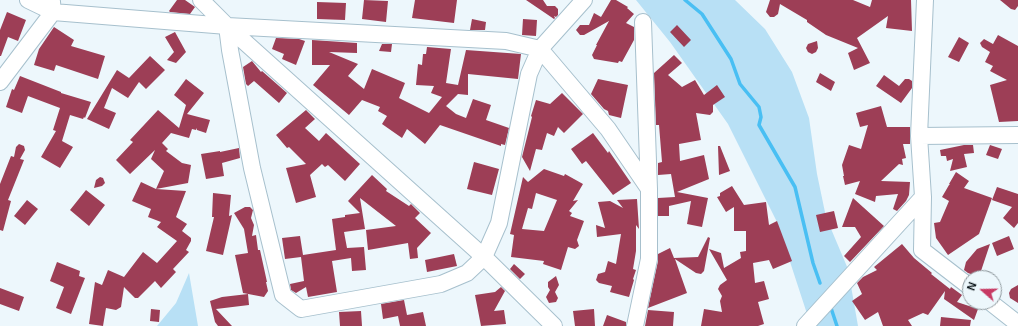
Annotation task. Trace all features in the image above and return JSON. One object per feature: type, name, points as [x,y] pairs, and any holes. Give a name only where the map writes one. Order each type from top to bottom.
[{"type":"street","points":[[28,0],[52,6],[227,26],[506,41],[540,49],[608,130],[649,189]]},
{"type":"street","points":[[201,0],[227,26],[484,257],[554,326]]},
{"type":"street","points":[[227,26],[230,50],[252,168],[283,295],[301,309],[441,284],[467,274],[484,257],[499,223],[529,74],[540,49],[584,0]]},
{"type":"street","points":[[925,0],[919,136],[923,197],[922,250],[962,281]]},
{"type":"street","points":[[0,82],[52,6]]},
{"type":"street","points":[[634,326],[649,259],[649,189],[643,22]]},
{"type":"street","points":[[919,136],[1018,134]]},
{"type":"street","points":[[805,326],[923,197]]},
{"type":"street","points":[[1000,310],[1018,324]]},
{"type":"shaded area","points":[[636,0],[735,0],[765,29],[792,72],[809,118],[817,174],[826,217],[848,269],[858,326],[811,326],[777,222],[728,124],[670,42]]},
{"type":"shaded area","points":[[189,273],[198,326],[157,326],[176,303]]},
{"type":"building","points":[[177,0],[185,0],[195,7],[190,14],[170,12],[169,11]]},
{"type":"building","points":[[364,0],[388,1],[386,22],[362,19]]},
{"type":"building","points":[[415,0],[457,0],[454,23],[412,18]]},
{"type":"building","points":[[526,0],[543,0],[547,6],[555,6],[558,9],[558,15],[556,17],[554,16],[554,19]]},
{"type":"building","points":[[611,0],[616,0],[628,7],[627,8],[634,14],[626,23],[634,27],[634,40],[622,62],[619,61],[618,63],[594,59],[592,55],[609,21],[584,35],[580,35],[576,30],[580,25],[589,25],[594,13],[601,17]]},
{"type":"building","points":[[770,0],[853,0],[870,7],[872,0],[911,0],[912,31],[886,28],[888,16],[857,38],[870,63],[854,70],[848,53],[858,48],[826,35],[807,22],[807,20],[780,4],[778,14],[774,17],[770,17],[766,12]]},
{"type":"building","points":[[1000,0],[1018,0],[1018,6],[1015,10],[1011,9]]},
{"type":"building","points":[[317,2],[346,3],[345,20],[317,19]]},
{"type":"building","points":[[7,12],[26,20],[18,41],[8,37],[0,56],[0,30]]},
{"type":"building","points":[[472,19],[486,22],[485,30],[470,30]]},
{"type":"building","points":[[523,19],[537,20],[536,36],[522,35]]},
{"type":"building","points":[[677,25],[691,40],[684,47],[670,32]]},
{"type":"building","points":[[54,27],[74,40],[71,46],[105,56],[98,79],[56,65],[54,71],[34,65],[39,49]]},
{"type":"building","points":[[175,32],[186,52],[176,63],[167,60],[174,52],[165,37]]},
{"type":"building","points":[[998,35],[1018,46],[1018,121],[999,122],[990,85],[1007,80],[990,71],[993,66],[985,62],[990,52],[982,47],[980,43],[984,39],[993,44]]},
{"type":"building","points":[[959,37],[969,43],[959,62],[948,57]]},
{"type":"building","points":[[276,38],[299,39],[305,41],[296,65],[282,59],[284,54],[272,49]]},
{"type":"building","points":[[312,40],[357,43],[357,53],[329,52],[358,64],[348,76],[364,89],[372,69],[405,83],[399,98],[429,113],[442,97],[431,93],[434,86],[416,85],[418,64],[422,65],[423,54],[426,54],[427,47],[451,49],[446,83],[458,85],[466,50],[521,54],[518,79],[468,74],[468,95],[458,94],[446,106],[456,114],[466,118],[473,99],[491,105],[486,120],[509,128],[505,145],[501,144],[501,146],[440,125],[425,144],[407,129],[402,138],[382,124],[387,116],[378,111],[380,107],[362,100],[349,115],[313,85],[330,65],[312,65]]},
{"type":"building","points":[[817,41],[818,48],[816,52],[812,54],[808,52],[806,48],[808,44]]},
{"type":"building","points":[[382,44],[392,44],[391,52],[379,51]]},
{"type":"building","points":[[674,55],[682,63],[668,75],[682,87],[695,80],[704,95],[717,85],[725,97],[713,105],[713,112],[710,115],[696,113],[701,140],[679,144],[680,161],[704,155],[709,179],[677,192],[708,198],[702,227],[687,224],[691,201],[669,206],[669,216],[658,216],[658,198],[675,197],[671,174],[658,175],[658,163],[662,162],[659,125],[656,125],[654,73]]},
{"type":"building","points":[[150,56],[165,70],[146,89],[139,82],[128,98],[112,88],[104,108],[116,113],[109,129],[87,119],[117,70],[129,78]]},
{"type":"building","points":[[252,61],[261,72],[262,71],[287,93],[279,103],[254,81],[248,86],[246,84],[243,67]]},
{"type":"building","points":[[820,73],[835,82],[831,91],[816,82]]},
{"type":"building","points":[[884,75],[899,86],[905,79],[912,81],[912,88],[901,103],[876,86]]},
{"type":"building","points":[[20,76],[61,93],[91,102],[85,118],[84,117],[83,119],[70,115],[62,141],[73,147],[60,168],[41,157],[56,131],[53,130],[60,108],[28,96],[22,113],[6,107],[12,89],[14,90]]},
{"type":"building","points":[[186,79],[204,93],[187,114],[210,120],[206,133],[197,130],[197,128],[196,130],[192,129],[189,138],[171,133],[162,143],[168,149],[166,151],[182,163],[191,165],[188,183],[156,189],[164,171],[151,159],[155,150],[130,174],[116,160],[133,142],[130,140],[158,110],[179,128],[186,105],[174,95]]},
{"type":"building","points":[[598,79],[628,85],[621,118],[609,115],[608,111],[604,109],[591,94]]},
{"type":"building","points":[[562,93],[583,114],[564,133],[558,127],[554,136],[547,133],[542,150],[536,149],[530,171],[522,157],[536,100],[550,104]]},
{"type":"building","points":[[881,106],[887,127],[910,127],[910,144],[903,144],[906,158],[902,159],[903,165],[899,164],[881,181],[910,182],[909,195],[897,211],[893,209],[898,194],[876,196],[875,202],[855,194],[860,181],[845,185],[843,176],[842,165],[849,145],[861,149],[868,125],[860,127],[856,113]]},
{"type":"building","points":[[306,110],[315,119],[305,128],[319,141],[326,133],[360,164],[345,181],[328,165],[325,167],[322,164],[310,175],[316,197],[296,203],[286,168],[306,164],[289,147],[287,148],[276,135]]},
{"type":"building","points":[[593,133],[608,153],[609,151],[631,183],[613,195],[586,161],[582,164],[571,149]]},
{"type":"building","points":[[19,144],[24,146],[25,150],[20,159],[24,160],[8,200],[11,201],[3,231],[0,230],[0,184],[11,156],[14,157],[16,147]]},
{"type":"building","points":[[964,145],[973,145],[974,153],[964,154],[967,167],[950,171],[953,159],[947,161],[946,156],[941,156],[940,150]]},
{"type":"building","points":[[990,145],[1002,149],[998,159],[986,155]]},
{"type":"building","points":[[718,146],[720,146],[730,171],[719,175]]},
{"type":"building","points":[[239,148],[240,158],[222,163],[224,176],[206,179],[201,154]]},
{"type":"building","points":[[474,162],[499,169],[492,195],[467,189]]},
{"type":"building","points":[[544,169],[564,176],[565,174],[583,184],[573,201],[578,200],[569,211],[572,213],[570,216],[584,221],[577,240],[579,246],[575,249],[568,247],[561,270],[543,264],[544,261],[511,257],[514,235],[510,234],[523,177],[528,182]],"holes":[[[536,193],[557,200],[544,231],[522,229],[528,208],[532,209]]]},
{"type":"building","points":[[956,172],[969,181],[964,188],[992,198],[979,234],[948,255],[936,238],[934,223],[940,222],[949,201],[942,197]]},
{"type":"building","points":[[372,175],[387,189],[386,191],[409,206],[411,204],[420,213],[415,218],[431,233],[417,248],[418,258],[410,259],[408,243],[368,250],[366,230],[396,226],[360,198],[365,229],[344,232],[347,248],[364,247],[366,270],[352,271],[351,258],[332,261],[337,292],[308,297],[306,287],[296,293],[291,290],[290,284],[304,281],[301,257],[285,259],[282,238],[300,236],[303,255],[336,250],[332,219],[360,213],[348,201]]},
{"type":"building","points":[[100,177],[103,178],[105,183],[102,186],[94,188],[96,180]]},
{"type":"building","points":[[141,182],[156,189],[186,191],[176,217],[187,224],[182,231],[191,238],[186,250],[189,252],[173,269],[176,272],[161,288],[155,281],[138,298],[135,298],[124,287],[121,307],[116,310],[106,308],[103,326],[89,324],[95,282],[102,285],[108,270],[124,277],[143,252],[157,263],[177,241],[157,227],[161,222],[148,217],[151,209],[132,201]]},
{"type":"building","points":[[732,186],[744,205],[766,202],[769,225],[777,221],[792,261],[773,269],[769,260],[753,263],[755,283],[764,281],[769,299],[758,302],[764,324],[758,326],[701,326],[704,309],[722,312],[720,301],[722,296],[718,289],[720,285],[727,280],[709,249],[721,253],[724,268],[741,258],[740,252],[746,251],[746,231],[734,231],[734,207],[726,212],[717,197],[720,196],[720,193]]},
{"type":"building","points":[[997,187],[1018,194],[1018,223],[1014,228],[1003,218],[1012,207],[992,200]]},
{"type":"building","points":[[86,190],[105,205],[89,226],[70,210]]},
{"type":"building","points":[[213,193],[231,195],[229,216],[232,215],[223,255],[206,251],[214,217],[212,217]]},
{"type":"building","points":[[853,198],[884,226],[850,262],[844,256],[861,237],[855,227],[842,227]]},
{"type":"building","points":[[637,199],[639,229],[636,225],[636,251],[633,269],[636,270],[629,297],[610,292],[612,286],[599,283],[596,280],[598,274],[605,272],[608,261],[616,264],[621,234],[597,237],[596,225],[605,228],[598,202],[610,201],[623,208],[617,200]]},
{"type":"building","points":[[27,200],[38,209],[25,225],[14,216]]},
{"type":"building","points":[[245,207],[250,207],[253,210],[251,218],[254,225],[252,236],[256,235],[258,250],[260,250],[267,282],[268,291],[264,297],[243,293],[235,255],[248,253],[244,229],[234,213]]},
{"type":"building","points":[[834,211],[838,228],[820,232],[816,215]]},
{"type":"building","points":[[1009,236],[1014,249],[997,256],[992,243]]},
{"type":"building","points":[[708,237],[710,238],[704,271],[701,274],[696,273],[675,259],[687,293],[648,308],[658,261],[658,254],[670,248],[674,258],[698,257]]},
{"type":"building","points":[[902,244],[914,258],[932,273],[931,274],[950,289],[951,287],[962,295],[957,302],[962,304],[962,310],[978,310],[974,320],[944,299],[945,291],[928,315],[923,313],[908,320],[912,326],[883,326],[878,312],[865,320],[852,301],[862,294],[857,283],[863,277],[877,270],[874,267]]},
{"type":"building","points":[[990,244],[981,270],[964,270],[966,262],[977,249]]},
{"type":"building","points":[[454,254],[457,266],[427,272],[425,260]]},
{"type":"building","points":[[57,262],[80,271],[79,276],[85,278],[71,314],[56,308],[64,287],[50,281]]},
{"type":"building","points":[[514,264],[525,274],[520,279],[510,269]]},
{"type":"building","points":[[556,276],[559,285],[555,292],[558,298],[556,302],[549,303],[546,297],[550,290],[548,287],[548,282]]},
{"type":"building","points":[[1018,285],[1018,303],[1010,298],[1009,293],[1011,289]]},
{"type":"building","points":[[501,287],[505,291],[494,311],[504,310],[506,324],[481,326],[475,295],[495,292]]},
{"type":"building","points":[[0,288],[24,297],[19,311],[0,304]]},
{"type":"building","points":[[248,294],[249,305],[216,309],[232,326],[218,326],[215,322],[210,301],[222,297]]},
{"type":"building","points":[[404,300],[407,315],[423,312],[426,326],[400,326],[398,316],[383,319],[381,304]]},
{"type":"building","points":[[151,309],[160,310],[159,322],[150,321]]},
{"type":"building","points":[[594,309],[595,326],[575,326],[573,311]]},
{"type":"building","points":[[648,310],[674,312],[673,326],[645,326]]},
{"type":"building","points":[[361,311],[362,326],[340,326],[339,312]]},
{"type":"building","points":[[607,315],[626,322],[626,326],[603,326]]},
{"type":"building","points":[[941,317],[971,320],[970,326],[940,326]]},
{"type":"waterway","points":[[685,0],[702,14],[731,59],[740,84],[759,107],[761,117],[759,125],[795,187],[813,263],[820,283]]},
{"type":"waterway","points":[[831,308],[837,326]]}]
